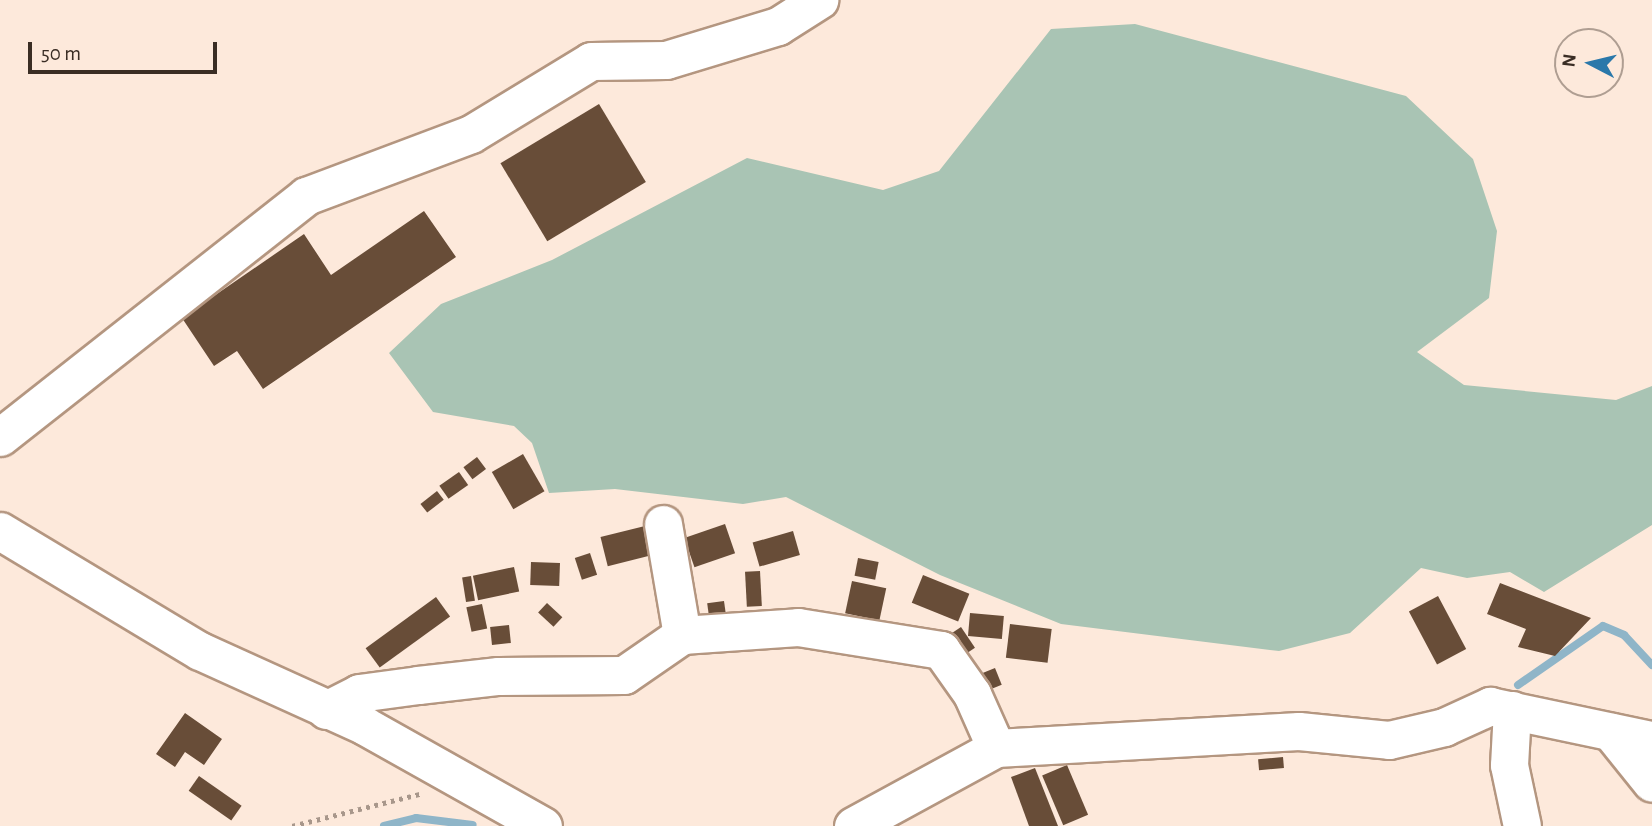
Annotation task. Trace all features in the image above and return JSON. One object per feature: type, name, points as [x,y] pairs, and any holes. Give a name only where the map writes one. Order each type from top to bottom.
[{"type":"street","points":[[0,437],[306,196],[471,134],[591,61],[666,60],[778,26],[819,0]]},
{"type":"street","points":[[663,524],[682,635]]},
{"type":"street","points":[[0,531],[200,651],[326,710],[543,826]]},
{"type":"street","points":[[326,710],[359,693],[444,682],[624,675],[682,635],[798,626],[941,650],[972,694],[996,748]]},
{"type":"street","points":[[853,826],[996,748],[1299,731],[1390,740],[1444,727],[1490,706],[1652,740]]},
{"type":"street","points":[[1511,710],[1509,765],[1522,826]]},
{"type":"street","points":[[1611,732],[1652,783]]},
{"type":"path","points":[[292,826],[464,783]]},
{"type":"green space","points":[[1135,24],[1406,96],[1473,159],[1497,231],[1489,298],[1417,352],[1464,385],[1616,400],[1652,386],[1652,525],[1544,592],[1510,572],[1467,578],[1421,568],[1350,633],[1279,651],[1061,624],[940,575],[786,497],[743,504],[615,489],[549,493],[532,443],[514,426],[433,412],[389,353],[441,304],[552,260],[747,158],[883,190],[939,171],[1051,29]]},
{"type":"building","points":[[599,104],[646,182],[547,241],[500,163]]},
{"type":"building","points":[[424,211],[456,257],[263,389],[237,351],[214,366],[182,318],[304,234],[331,275]]},
{"type":"building","points":[[523,454],[544,491],[513,509],[492,472]]},
{"type":"building","points":[[477,457],[486,469],[472,479],[463,467]]},
{"type":"building","points":[[459,472],[468,485],[449,499],[439,486]]},
{"type":"building","points":[[437,491],[444,500],[427,513],[420,504]]},
{"type":"building","points":[[725,524],[735,553],[694,567],[684,538]]},
{"type":"building","points":[[649,525],[656,554],[608,566],[600,537]]},
{"type":"building","points":[[793,531],[800,555],[760,567],[753,543]]},
{"type":"building","points":[[590,553],[597,575],[582,580],[575,558]]},
{"type":"building","points":[[858,558],[879,562],[875,580],[855,576]]},
{"type":"building","points":[[531,562],[560,563],[559,586],[530,585]]},
{"type":"building","points":[[514,567],[519,591],[478,600],[473,576]]},
{"type":"building","points":[[760,571],[762,606],[747,607],[745,572]]},
{"type":"building","points":[[923,575],[969,594],[958,622],[912,603]]},
{"type":"building","points":[[471,576],[475,601],[466,602],[462,577]]},
{"type":"building","points":[[852,581],[886,588],[879,621],[845,613]]},
{"type":"building","points":[[1500,583],[1591,618],[1555,656],[1518,647],[1526,629],[1487,614]]},
{"type":"building","points":[[1438,596],[1466,649],[1437,664],[1409,611]]},
{"type":"building","points":[[436,597],[450,616],[380,668],[366,648]]},
{"type":"building","points":[[724,601],[727,623],[710,625],[707,603]]},
{"type":"building","points":[[547,603],[562,617],[553,627],[538,613]]},
{"type":"building","points":[[482,604],[487,628],[472,632],[466,607]]},
{"type":"building","points":[[970,613],[1004,616],[1002,639],[968,636]]},
{"type":"building","points":[[1010,624],[1052,629],[1048,663],[1006,658]]},
{"type":"building","points":[[509,625],[511,643],[492,645],[490,627]]},
{"type":"building","points":[[961,627],[975,648],[963,656],[949,635]]},
{"type":"building","points":[[995,668],[1002,685],[981,693],[975,676]]},
{"type":"building","points":[[185,713],[222,739],[204,765],[185,752],[175,767],[156,754]]},
{"type":"building","points":[[1283,757],[1284,768],[1259,770],[1258,759]]},
{"type":"building","points":[[1067,765],[1088,815],[1063,825],[1042,776]]},
{"type":"building","points":[[1035,768],[1058,826],[1029,826],[1011,777]]},
{"type":"building","points":[[199,776],[242,806],[231,821],[189,791]]},
{"type":"waterway","points":[[1518,685],[1603,626],[1624,635],[1652,665]]},
{"type":"waterway","points":[[384,826],[416,818],[473,825]]}]
